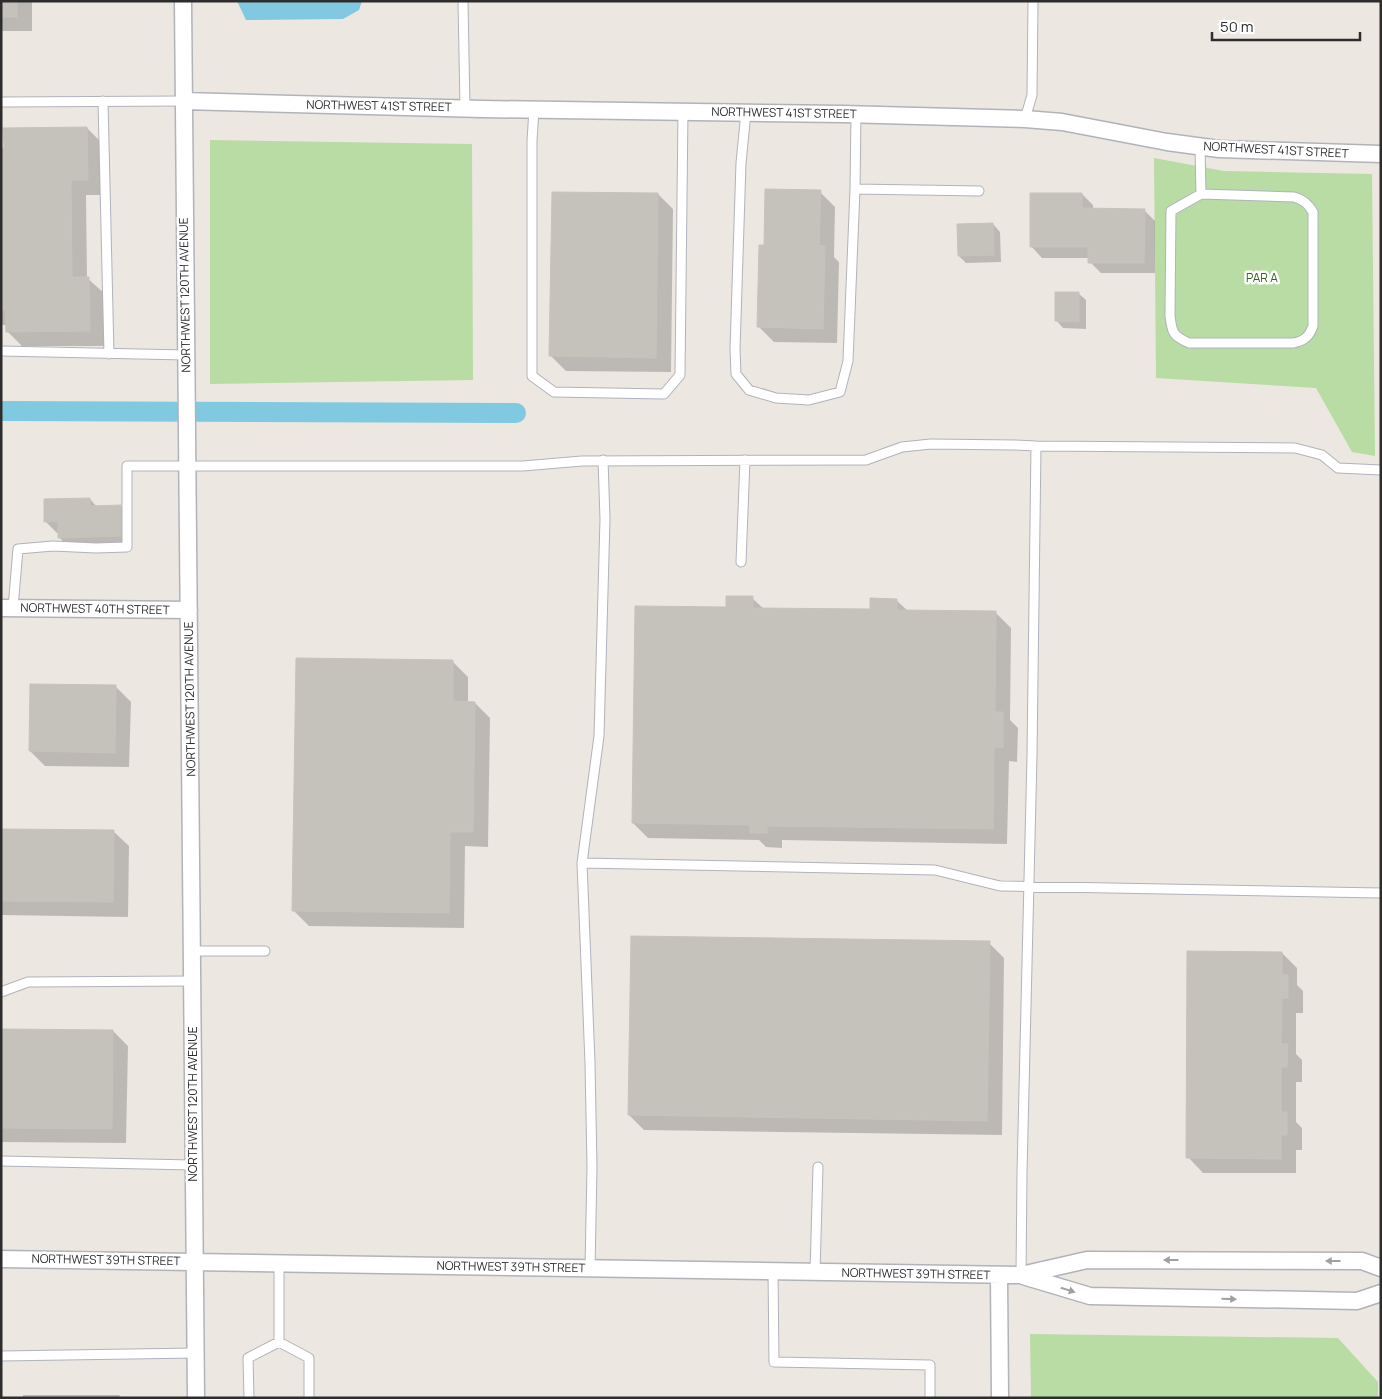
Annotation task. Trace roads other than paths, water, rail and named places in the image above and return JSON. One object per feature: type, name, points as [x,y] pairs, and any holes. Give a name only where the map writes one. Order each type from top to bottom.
[{"type":"street","name":"NORTHWEST 120TH AVENUE","points":[[183,1],[196,1398]]},
{"type":"street","name":"NORTHWEST 41ST STREET","points":[[184,101],[1025,119],[1062,122],[1219,149],[1381,154]]},
{"type":"street","name":"NORTHWEST 40TH STREET","points":[[7,608],[189,610]]},
{"type":"street","name":"NORTHWEST 39TH STREET","points":[[1,1258],[999,1275],[1021,1275],[1087,1260],[1362,1261],[1381,1268]]},
{"type":"street","points":[[999,1275],[1000,1398]]},
{"type":"street","name":"NORTHWEST 39TH STREET","points":[[1021,1275],[1090,1296],[1357,1301],[1381,1293]]},
{"type":"lane","points":[[463,1],[465,108]]},
{"type":"lane","points":[[1025,119],[1032,95],[1033,1]]},
{"type":"lane","points":[[1,102],[184,101]]},
{"type":"lane","points":[[103,102],[109,354]]},
{"type":"lane","points":[[534,109],[532,141],[532,376],[554,392],[664,394],[680,375],[683,111]]},
{"type":"lane","points":[[746,112],[741,163],[735,349],[736,374],[749,390],[776,398],[809,400],[840,392],[848,361],[856,114]]},
{"type":"lane","points":[[1200,146],[1201,194]]},
{"type":"lane","points":[[855,189],[979,191]]},
{"type":"lane","points":[[1201,194],[1294,197],[1302,199],[1308,204],[1313,212],[1313,326],[1310,335],[1302,342],[1189,343],[1177,338],[1172,330],[1170,316],[1171,211],[1201,194]]},
{"type":"lane","points":[[1,351],[186,354]]},
{"type":"lane","points":[[7,608],[18,549],[53,546],[127,547],[127,466],[523,466],[603,460],[866,460],[902,447],[930,444],[1015,444],[1036,446],[1295,448],[1322,455],[1338,468],[1381,470]]},
{"type":"lane","points":[[1021,1275],[1036,446]]},
{"type":"lane","points":[[590,1268],[592,1167],[590,1063],[582,864],[599,736],[605,519],[603,460]]},
{"type":"lane","points":[[741,562],[745,460]]},
{"type":"lane","points":[[582,864],[935,870],[1000,886],[1381,893]]},
{"type":"lane","points":[[192,950],[265,951]]},
{"type":"lane","points":[[1,992],[28,982],[192,980]]},
{"type":"lane","points":[[1,1161],[193,1165]]},
{"type":"lane","points":[[815,1272],[818,1167]]},
{"type":"lane","points":[[280,1263],[280,1342]]},
{"type":"lane","points":[[773,1271],[774,1362],[930,1365],[930,1398]]},
{"type":"lane","points":[[249,1398],[248,1358],[280,1342]]},
{"type":"lane","points":[[280,1342],[308,1358],[309,1398]]},
{"type":"lane","points":[[1,1356],[195,1353]]},
{"type":"water","points":[[237,1],[362,1],[359,10],[343,19],[246,20]]},
{"type":"waterway","points":[[1,411],[516,413]]},
{"type":"park label","name":"PAR A","points":[[1262,278]]}]
